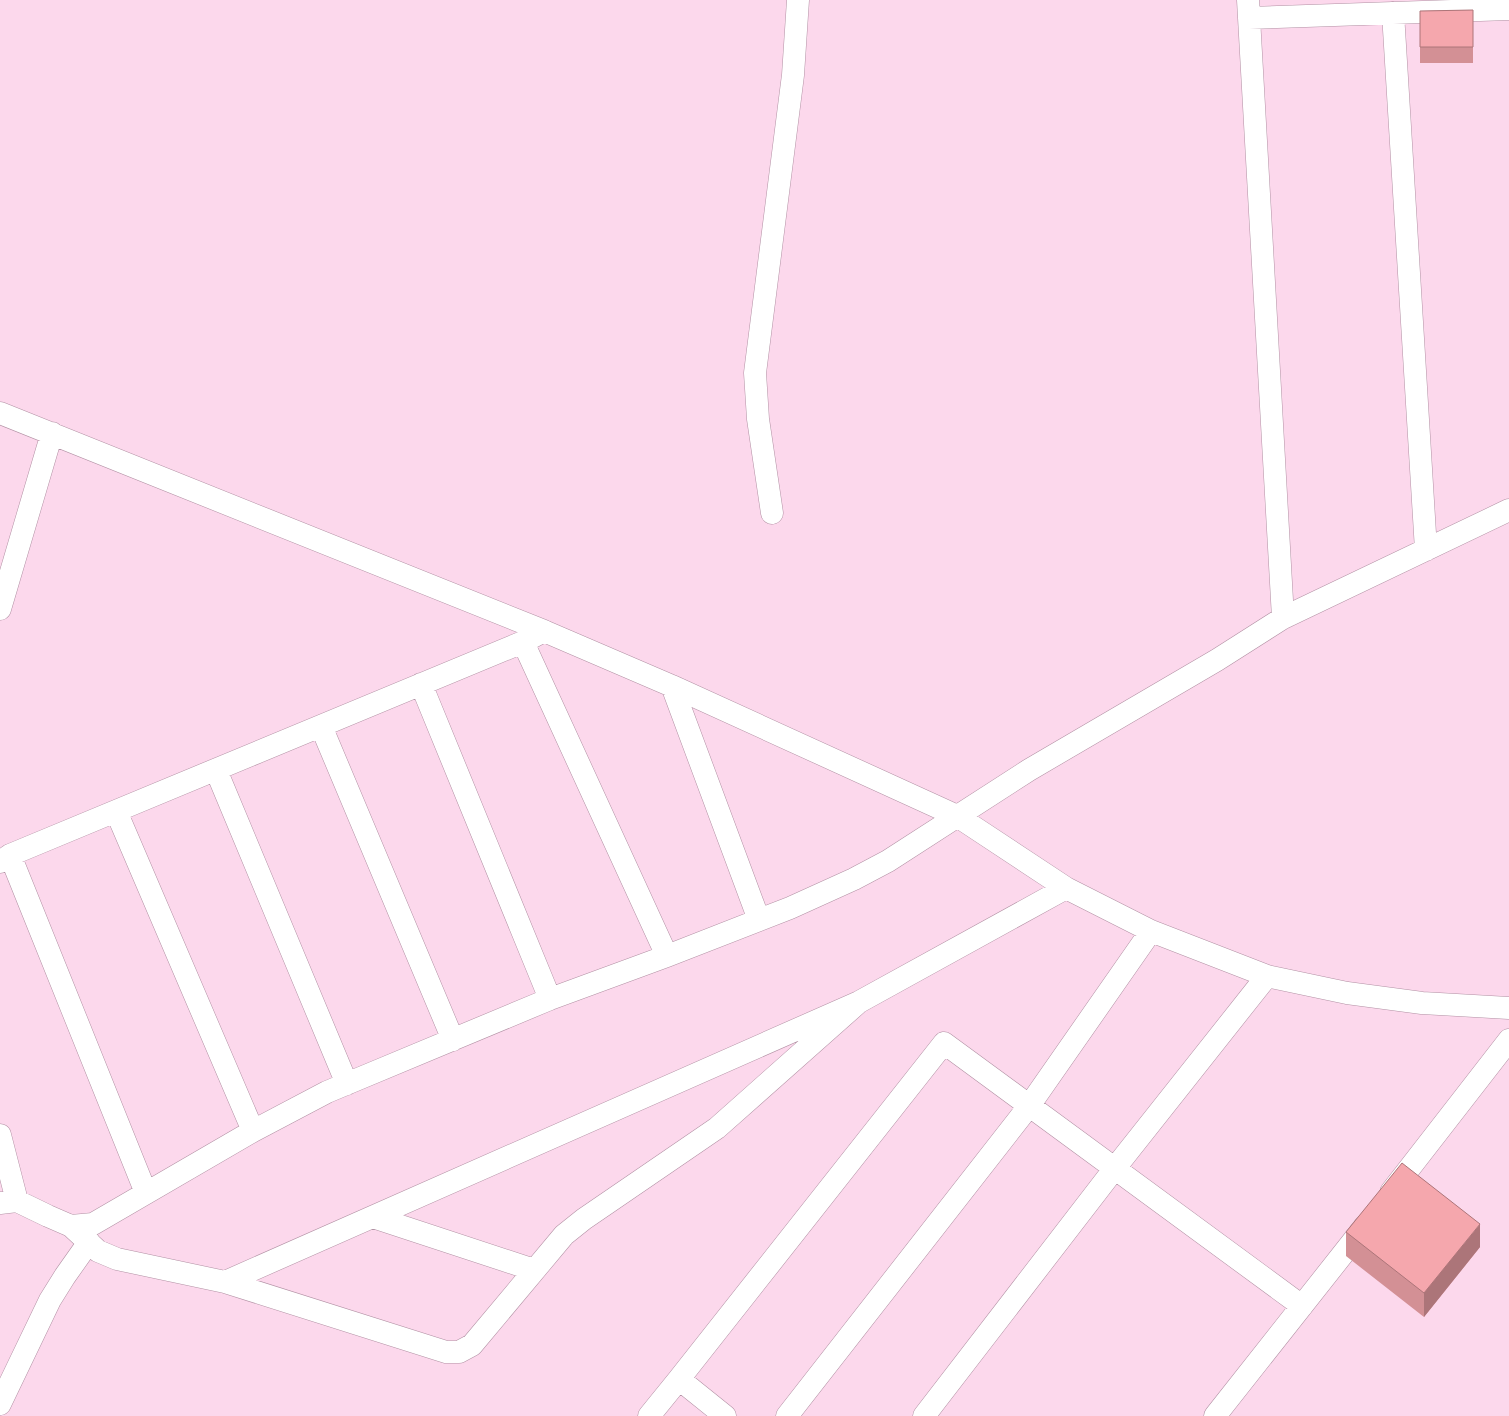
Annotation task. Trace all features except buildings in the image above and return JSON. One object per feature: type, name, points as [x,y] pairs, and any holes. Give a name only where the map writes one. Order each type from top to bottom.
[{"type":"street","points":[[772,513],[758,419],[755,373],[793,75],[798,0]]},
{"type":"street","points":[[1283,618],[1249,9],[1393,13],[1509,9]]},
{"type":"street","points":[[1393,13],[1426,550]]},
{"type":"street","points":[[0,413],[544,631],[672,686],[957,816],[1066,888],[1151,931],[1267,976],[1347,994],[1422,1003],[1509,1008]]},
{"type":"street","points":[[0,609],[52,433]]},
{"type":"street","points":[[71,1226],[93,1224],[253,1131],[327,1092],[550,999],[759,920],[854,879],[888,861],[1029,770],[1216,660],[1283,618],[1509,510]]},
{"type":"street","points":[[146,1193],[5,859],[116,811],[523,642],[544,631]]},
{"type":"street","points":[[523,642],[667,956]]},
{"type":"street","points":[[421,684],[550,999]]},
{"type":"street","points":[[672,686],[759,920]]},
{"type":"street","points":[[321,726],[453,1040]]},
{"type":"street","points":[[216,770],[347,1084]]},
{"type":"street","points":[[116,811],[253,1131]]},
{"type":"street","points":[[225,1282],[859,1002],[1066,888]]},
{"type":"street","points":[[787,1416],[1029,1106],[1151,931]]},
{"type":"street","points":[[924,1416],[1115,1168],[1267,976]]},
{"type":"street","points":[[0,1135],[8,1202],[71,1226],[98,1251],[117,1259],[225,1282],[446,1352],[459,1352],[472,1345],[564,1234],[717,1128],[859,1002]]},
{"type":"street","points":[[1215,1416],[1509,1040]]},
{"type":"street","points":[[649,1416],[944,1043],[1302,1306]]},
{"type":"street","points":[[373,1217],[534,1270]]},
{"type":"street","points":[[0,1404],[50,1300],[89,1242]]},
{"type":"street","points":[[679,1379],[725,1416]]}]
